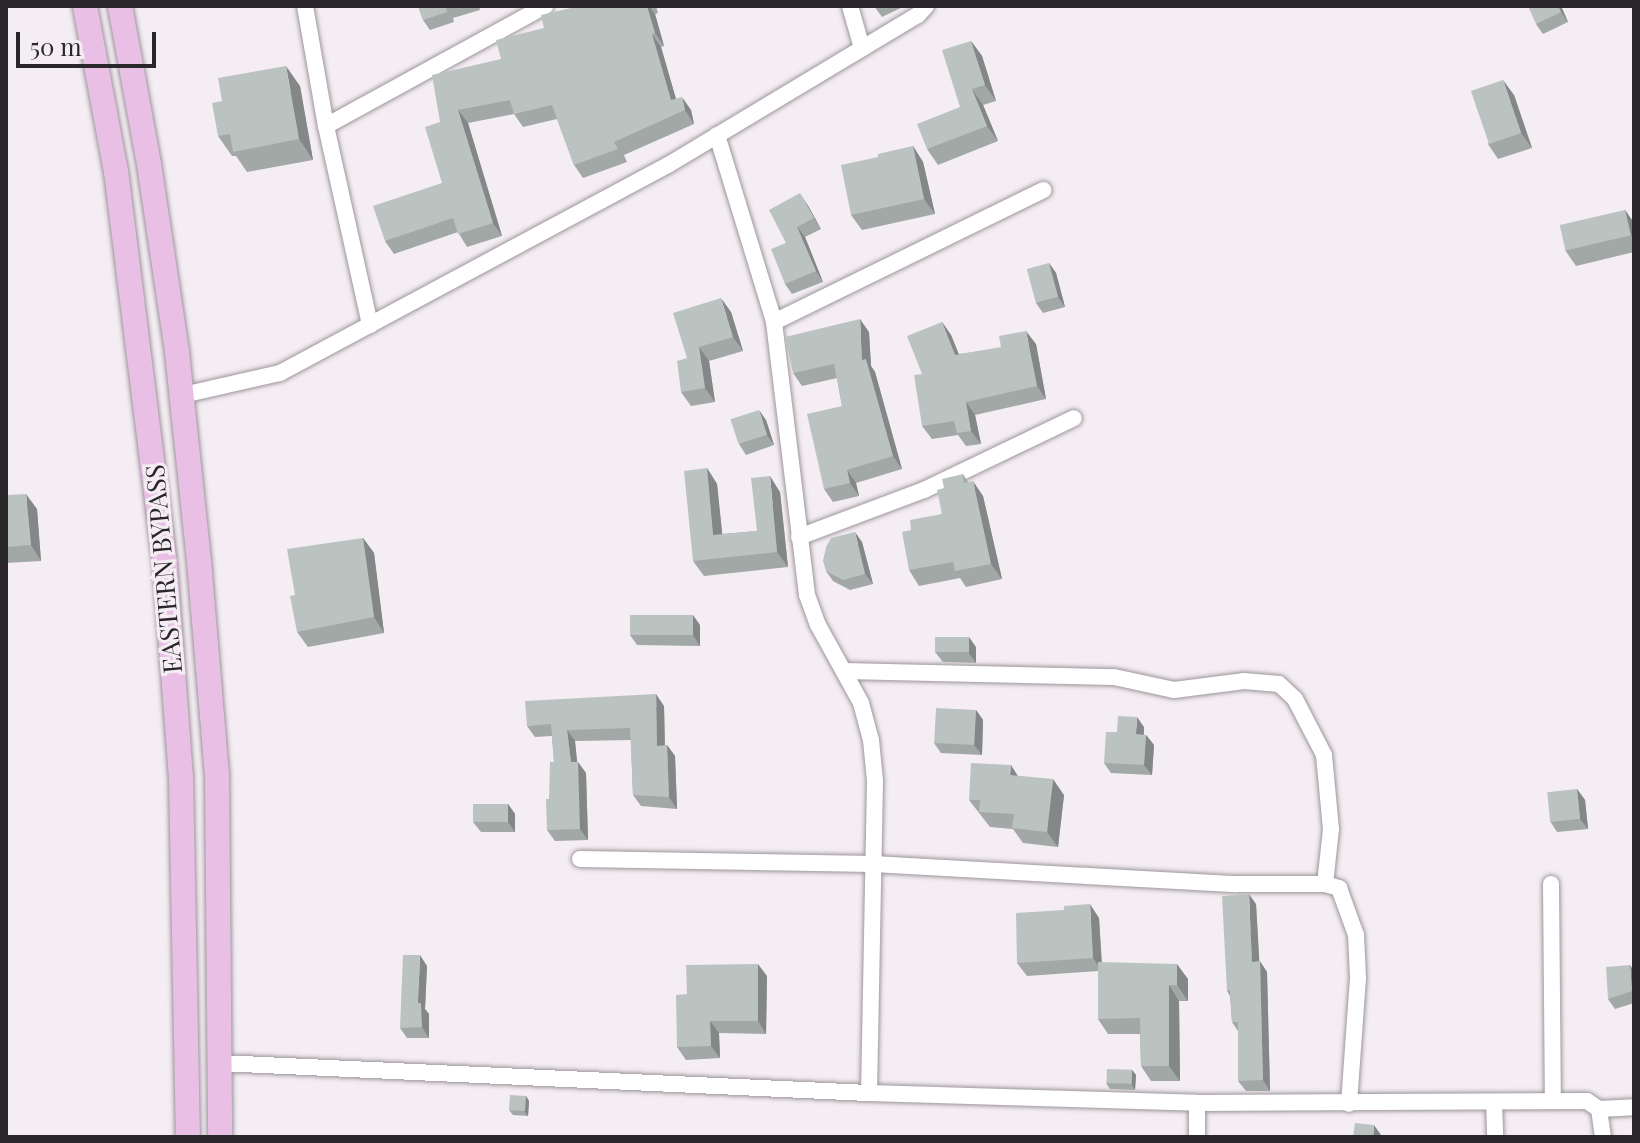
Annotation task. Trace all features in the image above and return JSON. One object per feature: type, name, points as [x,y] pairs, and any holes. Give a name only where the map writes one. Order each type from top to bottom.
[{"type":"main road","name":"EASTERN BYPASS","points":[[85,6],[116,171],[165,565],[181,777],[188,1137]]},
{"type":"main road","name":"EASTERN BYPASS","points":[[120,6],[149,164],[183,395],[217,774],[220,1137]]},
{"type":"street","points":[[305,6],[326,126],[370,325]]},
{"type":"street","points":[[326,126],[518,13],[545,6]]},
{"type":"street","points":[[850,6],[862,48]]},
{"type":"street","points":[[183,395],[280,373],[717,135],[918,15],[926,6]]},
{"type":"street","points":[[717,135],[774,322],[807,595],[818,625],[861,703],[871,740],[875,781],[869,1093]]},
{"type":"street","points":[[774,322],[1043,190]]},
{"type":"street","points":[[799,537],[924,490],[1074,418]]},
{"type":"street","points":[[844,671],[1114,677],[1174,690],[1244,681],[1279,684],[1295,699],[1324,755],[1331,829],[1325,884]]},
{"type":"street","points":[[580,859],[873,864],[1236,884],[1325,884],[1339,888],[1356,935],[1358,978],[1349,1104]]},
{"type":"street","points":[[1551,884],[1553,1101]]},
{"type":"street","points":[[220,1063],[869,1093],[1197,1103],[1587,1101],[1599,1109],[1634,1107]]},
{"type":"street","points":[[1494,1102],[1495,1137]]},
{"type":"street","points":[[1197,1103],[1197,1137]]},
{"type":"street","points":[[1599,1109],[1603,1137]]},
{"type":"building","points":[[418,6],[450,6],[446,7],[447,12],[423,20]]},
{"type":"building","points":[[579,6],[647,6],[671,100],[682,97],[685,110],[614,142],[618,149],[574,165],[552,105],[514,114],[510,100],[458,110],[493,223],[458,234],[453,218],[385,241],[373,206],[442,183],[425,127],[440,122],[432,75],[501,59],[496,40],[544,28],[541,15]]},
{"type":"building","points":[[1528,6],[1558,6],[1561,12],[1536,24]]},
{"type":"building","points":[[971,41],[985,85],[972,89],[987,126],[927,149],[917,124],[960,107],[942,50]]},
{"type":"building","points":[[286,66],[299,139],[233,152],[230,134],[218,136],[212,103],[222,101],[218,78]]},
{"type":"building","points":[[1503,80],[1521,133],[1489,144],[1471,91]]},
{"type":"building","points":[[913,146],[924,199],[851,215],[841,165]]},
{"type":"building","points":[[800,193],[814,218],[797,227],[816,271],[785,284],[771,249],[786,243],[769,210]]},
{"type":"building","points":[[1625,210],[1631,235],[1566,250],[1560,225]]},
{"type":"building","points":[[1049,263],[1058,297],[1036,303],[1027,269]]},
{"type":"building","points":[[721,298],[733,337],[699,347],[705,388],[681,392],[677,361],[687,358],[673,313]]},
{"type":"building","points":[[860,319],[862,360],[866,359],[893,456],[847,470],[850,483],[824,489],[807,414],[842,406],[834,364],[793,373],[785,337]]},
{"type":"building","points":[[942,322],[955,355],[1001,347],[999,336],[1026,331],[1037,386],[966,402],[971,431],[957,433],[954,421],[922,426],[914,375],[922,374],[907,336]]},
{"type":"building","points":[[759,410],[767,435],[739,444],[730,419]]},
{"type":"building","points":[[707,468],[713,535],[757,531],[751,478],[770,476],[777,552],[693,561],[684,471]]},
{"type":"building","points":[[963,474],[964,483],[973,481],[991,564],[955,571],[953,562],[909,570],[902,532],[911,530],[910,520],[942,514],[937,490],[944,488],[942,479]]},
{"type":"building","points":[[26,494],[31,545],[6,547],[6,495]]},
{"type":"building","points":[[855,532],[865,574],[843,580],[826,571],[823,561],[826,547],[831,538]]},
{"type":"building","points":[[363,538],[374,617],[297,632],[290,596],[295,595],[287,549]]},
{"type":"building","points":[[630,615],[693,615],[693,635],[630,635]]},
{"type":"building","points":[[935,637],[969,637],[969,652],[935,652]]},
{"type":"building","points":[[656,694],[657,746],[667,745],[669,797],[633,795],[630,728],[567,730],[571,762],[578,762],[580,829],[547,830],[546,799],[549,799],[550,762],[554,762],[551,724],[527,726],[525,701]]},
{"type":"building","points":[[936,708],[976,710],[974,745],[934,743]]},
{"type":"building","points":[[1118,716],[1137,717],[1136,734],[1146,735],[1144,765],[1104,763],[1106,732],[1117,732]]},
{"type":"building","points":[[971,763],[1011,765],[1010,775],[1053,779],[1047,832],[1012,828],[1014,814],[979,812],[980,800],[969,800]]},
{"type":"building","points":[[1577,789],[1580,819],[1550,822],[1547,792]]},
{"type":"building","points":[[473,804],[508,804],[508,822],[473,822]]},
{"type":"building","points":[[1249,894],[1252,962],[1260,961],[1263,1080],[1238,1081],[1238,1022],[1232,1022],[1230,990],[1227,991],[1222,896]]},
{"type":"building","points":[[1090,904],[1093,958],[1017,963],[1016,913],[1064,910],[1064,906]]},
{"type":"building","points":[[403,955],[420,955],[418,1003],[421,1003],[422,1027],[400,1028]]},
{"type":"building","points":[[1098,962],[1177,964],[1177,985],[1169,985],[1169,1066],[1141,1066],[1140,1018],[1098,1019]]},
{"type":"building","points":[[758,964],[758,1021],[710,1021],[711,1046],[677,1047],[676,995],[687,994],[686,965]]},
{"type":"building","points":[[1630,965],[1632,991],[1608,999],[1606,967]]},
{"type":"building","points":[[1107,1069],[1132,1070],[1131,1084],[1107,1083]]},
{"type":"building","points":[[510,1095],[526,1096],[525,1111],[509,1110]]},
{"type":"building","points":[[1355,1123],[1374,1125],[1373,1137],[1353,1137]]}]
